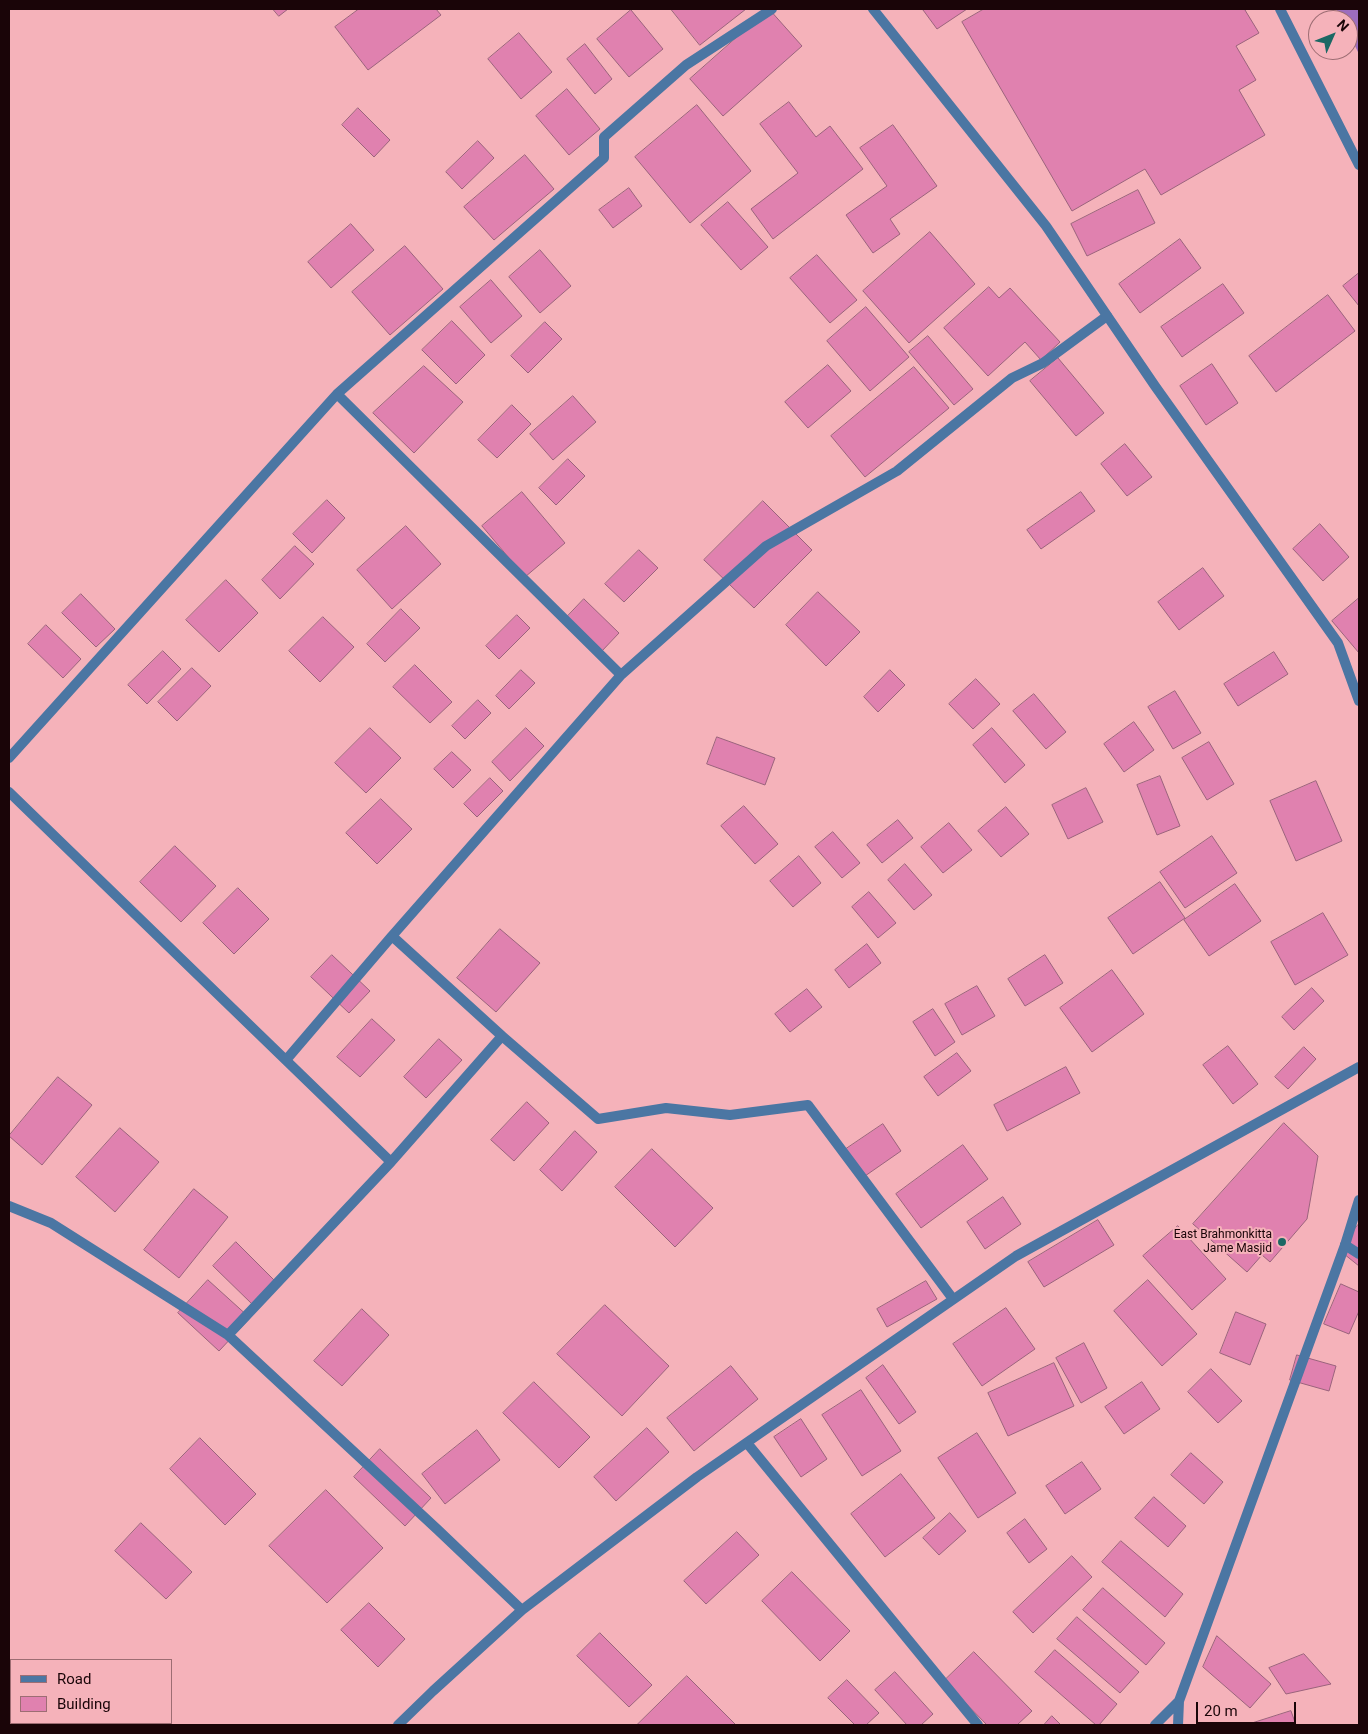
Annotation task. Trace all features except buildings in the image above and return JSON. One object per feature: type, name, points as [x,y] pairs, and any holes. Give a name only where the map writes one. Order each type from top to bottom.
[{"type":"street","points":[[9,758],[337,394],[604,158],[604,137],[686,65],[772,9]]},
{"type":"street","points":[[873,9],[1046,226],[1155,386],[1338,644],[1359,701]]},
{"type":"street","points":[[1280,9],[1359,165]]},
{"type":"street","points":[[286,1060],[621,675],[766,546],[897,471],[1012,378],[1043,363],[1107,316]]},
{"type":"street","points":[[337,394],[621,675]]},
{"type":"street","points":[[9,792],[391,1162]]},
{"type":"street","points":[[392,936],[502,1036],[598,1119],[666,1108],[730,1115],[808,1105],[953,1299]]},
{"type":"street","points":[[228,1335],[391,1162],[502,1036]]},
{"type":"street","points":[[398,1725],[432,1690],[522,1610],[697,1477],[953,1299],[1016,1256],[1359,1067]]},
{"type":"street","points":[[1178,1725],[1179,1701],[1345,1245],[1359,1200]]},
{"type":"street","points":[[9,1206],[51,1223],[228,1335],[522,1610]]},
{"type":"street","points":[[1345,1245],[1359,1254]]},
{"type":"street","points":[[747,1442],[978,1725]]},
{"type":"street","points":[[1155,1725],[1179,1701]]},
{"type":"shaded area","points":[[1359,9],[1359,54],[1358,10],[1337,10]]},
{"type":"place","name":"East Brahmonkitta Jame Masjid","points":[[1282,1242]]}]
